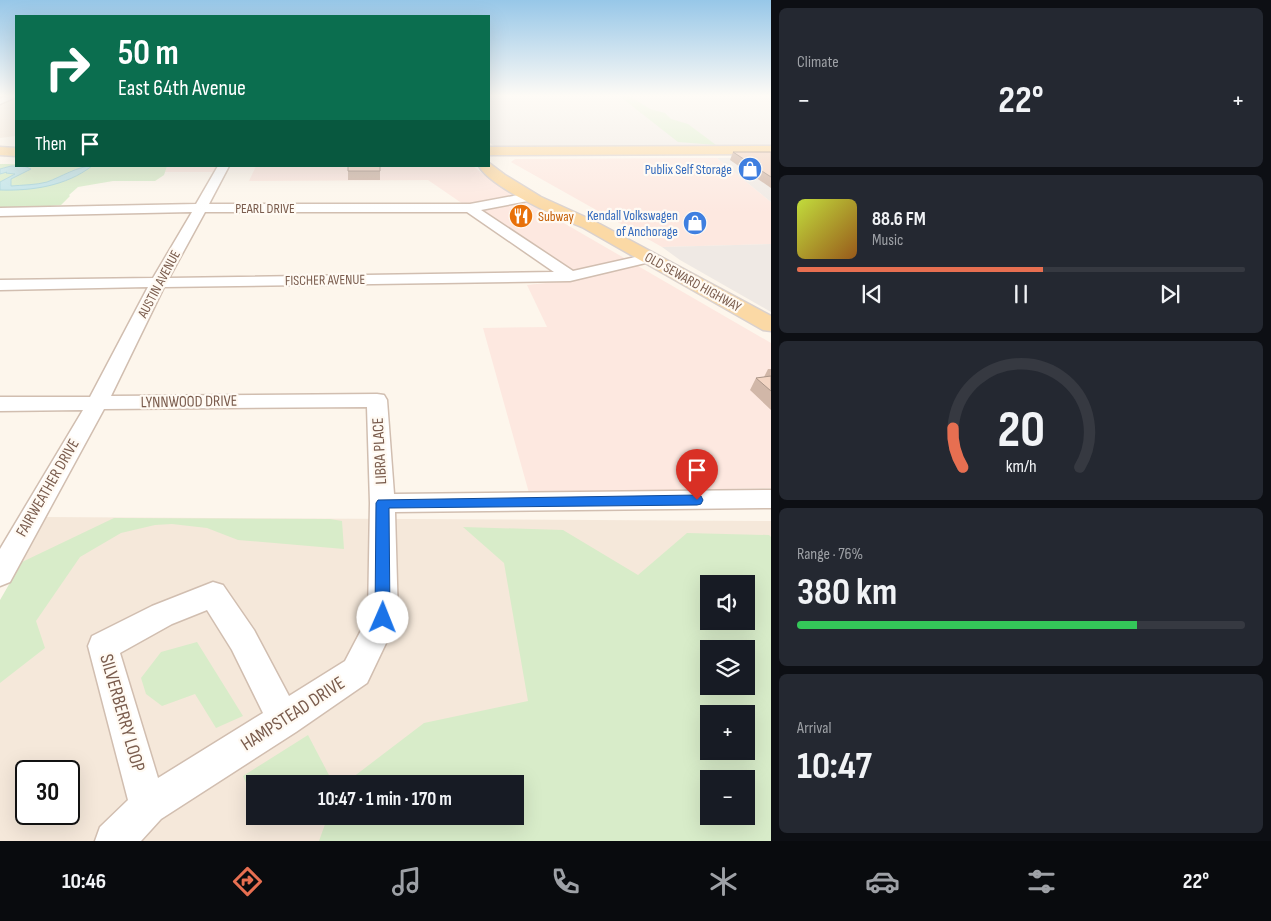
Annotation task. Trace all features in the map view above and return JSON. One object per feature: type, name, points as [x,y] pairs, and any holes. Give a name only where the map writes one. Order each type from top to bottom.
[{"type":"main road","points":[[490,151],[683,149],[733,151]]},
{"type":"main road","points":[[490,155],[698,153],[771,150]]},
{"type":"main road","points":[[0,151],[15,152]]},
{"type":"main road","points":[[0,156],[15,156]]},
{"type":"main road","name":"OLD SEWARD HIGHWAY","points":[[490,161],[574,210],[588,224]]},
{"type":"main road","name":"OLD SEWARD HIGHWAY","points":[[486,167],[488,170],[528,198],[557,213],[588,224],[771,325]]},
{"type":"street","name":"AUSTIN AVENUE","points":[[97,403],[158,283],[223,167]]},
{"type":"street","name":"PEARL DRIVE","points":[[0,212],[202,208],[470,208],[528,198]]},
{"type":"street","points":[[470,208],[570,276]]},
{"type":"street","name":"FISCHER AVENUE","points":[[0,284],[570,276],[649,258]]},
{"type":"street","name":"LYNNWOOD DRIVE","points":[[0,404],[377,400]]},
{"type":"street","name":"LIBRA PLACE","points":[[377,400],[382,503]]},
{"type":"street","name":"FAIRWEATHER DRIVE","points":[[0,574],[97,403]]},
{"type":"street","points":[[382,503],[771,499]]},
{"type":"street","name":"HAMPSTEAD DRIVE","points":[[114,841],[148,806],[356,672],[383,618],[382,503]]},
{"type":"street","name":"SILVERBERRY LOOP","points":[[148,806],[103,646],[162,615],[213,594],[242,640],[284,720]]},
{"type":"shaded area","points":[[0,134],[15,134],[15,136],[0,138]]},
{"type":"shaded area","points":[[490,134],[771,134],[771,147],[496,148],[490,143]]},
{"type":"shaded area","points":[[771,157],[771,202],[717,158]]},
{"type":"shaded area","name":"Kendall Volkswagen of Anchorage","points":[[717,158],[771,202],[771,244],[662,247],[511,162],[515,159]]},
{"type":"shaded area","points":[[163,167],[216,167],[213,172],[159,172]]},
{"type":"shaded area","points":[[256,167],[474,167],[493,182],[771,343],[771,488],[529,493],[483,328],[547,327],[527,285],[574,280],[428,180],[249,181]]},
{"type":"shaded area","points":[[771,244],[771,312],[680,260],[662,247]]},
{"type":"shaded area","points":[[45,517],[771,521],[771,841],[0,841],[0,603]]},
{"type":"green space","points":[[668,134],[702,134],[716,145],[678,142]]},
{"type":"green space","points":[[0,164],[15,164],[15,167],[167,167],[164,175],[155,181],[113,181],[78,187],[61,205],[0,211]]},
{"type":"green space","points":[[114,518],[330,519],[342,521],[344,549],[238,540],[207,528],[172,524],[155,525],[121,533],[80,557],[36,621],[45,648],[0,683],[0,600],[22,562]]},
{"type":"green space","points":[[463,527],[563,530],[638,575],[687,533],[769,535],[771,537],[771,841],[319,841],[325,825],[524,825],[524,775],[356,775],[424,723],[528,701],[504,563]]},
{"type":"green space","points":[[197,642],[243,716],[216,728],[195,694],[162,706],[146,694],[141,678],[161,652]]},
{"type":"green space","points":[[308,735],[329,775],[246,775],[246,783],[243,776]]},
{"type":"water","points":[[15,166],[31,169],[11,179],[11,186],[47,182],[75,170],[91,167],[60,183],[36,188],[0,190],[0,182],[15,174],[7,172],[0,174],[0,169]]},
{"type":"building","points":[[733,152],[771,152],[771,177]]},
{"type":"building","points":[[348,167],[380,167],[380,171],[348,171]]},
{"type":"building","points":[[771,376],[771,391],[756,378]]},
{"type":"place","name":"Publix Self Storage","points":[[750,169]]},
{"type":"place","name":"Subway","points":[[521,216]]},
{"type":"place","name":"Kendall Volkswagen of Anchorage","points":[[695,223]]},
{"type":"route","points":[[383,618],[382,503],[697,500]]}]
